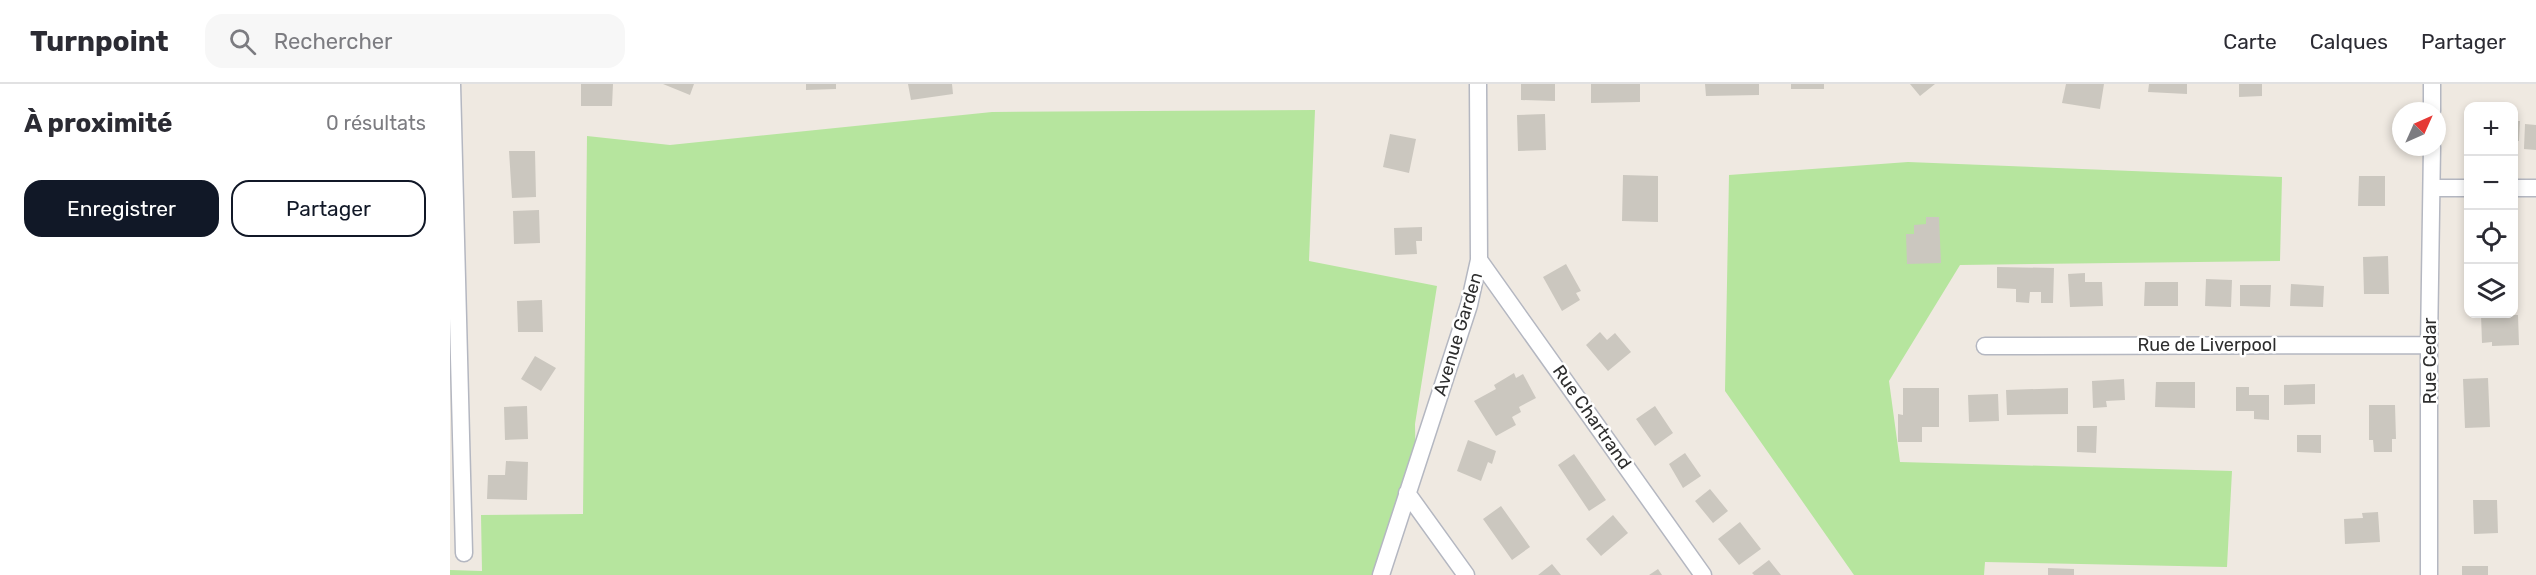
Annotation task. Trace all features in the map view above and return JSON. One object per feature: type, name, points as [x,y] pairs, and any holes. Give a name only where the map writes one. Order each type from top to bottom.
[{"type":"street","points":[[452,84],[464,553]]},
{"type":"street","name":"Avenue Garden","points":[[1381,575],[1469,305],[1479,260],[1478,84]]},
{"type":"street","points":[[2432,84],[2432,102]]},
{"type":"street","name":"Rue Cedar","points":[[2429,575],[2432,156]]},
{"type":"street","points":[[2432,188],[2464,188]]},
{"type":"street","points":[[2518,188],[2536,188]]},
{"type":"street","name":"Rue Chartrand","points":[[1479,260],[1703,575]]},
{"type":"street","name":"Rue de Liverpool","points":[[1985,346],[2429,345]]},
{"type":"street","points":[[1407,493],[1466,575]]},
{"type":"green space","points":[[1315,110],[1309,261],[1437,286],[1415,424],[1416,493],[1389,575],[450,575],[450,570],[482,571],[481,515],[583,514],[587,136],[670,145],[992,112]]},
{"type":"green space","points":[[1908,162],[2282,177],[2280,261],[1960,265],[1889,381],[1900,462],[2232,471],[2227,567],[1985,562],[1984,575],[1854,575],[1725,391],[1729,175]]},
{"type":"building","points":[[581,84],[613,84],[612,106],[581,106]]},
{"type":"building","points":[[663,84],[694,84],[690,95]]},
{"type":"building","points":[[806,84],[836,84],[836,89],[806,90]]},
{"type":"building","points":[[908,84],[952,84],[953,94],[911,100]]},
{"type":"building","points":[[1521,84],[1555,84],[1555,101],[1521,100]]},
{"type":"building","points":[[1591,84],[1640,84],[1640,102],[1591,103]]},
{"type":"building","points":[[1705,84],[1759,84],[1759,95],[1706,96]]},
{"type":"building","points":[[1791,84],[1824,84],[1824,89],[1791,89]]},
{"type":"building","points":[[1910,84],[1935,84],[1920,96]]},
{"type":"building","points":[[2066,84],[2104,84],[2100,109],[2062,103]]},
{"type":"building","points":[[2149,84],[2187,84],[2187,94],[2148,92]]},
{"type":"building","points":[[2239,84],[2262,84],[2262,96],[2239,97]]},
{"type":"building","points":[[1545,114],[1546,150],[1518,151],[1517,115]]},
{"type":"building","points":[[2518,121],[2520,121],[2519,141]]},
{"type":"building","points":[[2525,124],[2536,125],[2536,150],[2524,149]]},
{"type":"building","points":[[1390,134],[1416,139],[1409,173],[1383,167]]},
{"type":"building","points":[[509,151],[535,151],[536,197],[512,198]]},
{"type":"building","points":[[1623,175],[1658,176],[1658,222],[1622,221]]},
{"type":"building","points":[[2359,176],[2385,176],[2385,206],[2358,206]]},
{"type":"building","points":[[539,210],[540,243],[514,244],[513,211]]},
{"type":"building","points":[[1926,217],[1939,217],[1941,263],[1907,264],[1906,234],[1914,234],[1914,225],[1926,224]]},
{"type":"building","points":[[1422,227],[1422,241],[1416,241],[1417,254],[1395,255],[1394,228]]},
{"type":"building","points":[[2388,256],[2389,294],[2364,294],[2363,257]]},
{"type":"building","points":[[1566,264],[1581,291],[1576,293],[1580,300],[1562,311],[1543,277]]},
{"type":"building","points":[[1997,267],[2054,268],[2053,303],[2041,303],[2041,292],[2030,292],[2029,303],[2016,302],[2016,289],[1997,288]]},
{"type":"building","points":[[2085,273],[2085,282],[2102,282],[2103,306],[2070,307],[2068,274]]},
{"type":"building","points":[[2206,279],[2232,280],[2231,307],[2205,306]]},
{"type":"building","points":[[2145,282],[2178,282],[2178,306],[2144,306]]},
{"type":"building","points":[[2291,284],[2324,286],[2323,307],[2290,306]]},
{"type":"building","points":[[2240,285],[2271,285],[2270,307],[2240,306]]},
{"type":"building","points":[[542,300],[543,332],[518,332],[517,301]]},
{"type":"building","points":[[2518,315],[2519,345],[2492,346],[2492,342],[2482,343],[2481,318],[2518,318]]},
{"type":"building","points":[[1600,332],[1607,340],[1615,333],[1631,352],[1608,371],[1586,345]]},
{"type":"building","points":[[535,356],[556,368],[541,391],[521,379]]},
{"type":"building","points":[[1514,373],[1516,378],[1523,374],[1536,398],[1519,407],[1521,412],[1512,417],[1516,425],[1496,436],[1474,401],[1496,389],[1494,385]]},
{"type":"building","points":[[2488,378],[2490,427],[2465,428],[2463,379]]},
{"type":"building","points":[[2124,379],[2125,400],[2106,401],[2107,407],[2093,408],[2092,381]]},
{"type":"building","points":[[2156,382],[2195,382],[2195,408],[2155,407]]},
{"type":"building","points":[[2315,384],[2315,404],[2284,405],[2284,385]]},
{"type":"building","points":[[2236,387],[2249,387],[2249,395],[2269,395],[2269,420],[2254,419],[2254,411],[2236,411]]},
{"type":"building","points":[[1903,388],[1939,388],[1939,427],[1922,427],[1922,442],[1898,442],[1898,414],[1903,415]]},
{"type":"building","points":[[2068,388],[2068,414],[2007,415],[2006,390]]},
{"type":"building","points":[[1998,394],[1999,421],[1969,422],[1968,395]]},
{"type":"building","points":[[2369,405],[2395,405],[2396,439],[2392,439],[2392,452],[2374,452],[2373,440],[2369,440]]},
{"type":"building","points":[[527,406],[528,439],[505,440],[504,407]]},
{"type":"building","points":[[1655,406],[1673,433],[1655,446],[1636,419]]},
{"type":"building","points":[[2077,426],[2097,426],[2096,453],[2077,452]]},
{"type":"building","points":[[2297,435],[2321,435],[2321,453],[2297,452]]},
{"type":"building","points":[[1468,440],[1496,451],[1492,464],[1488,462],[1481,481],[1457,471]]},
{"type":"building","points":[[1685,453],[1701,476],[1683,488],[1669,464]]},
{"type":"building","points":[[1574,454],[1606,500],[1589,511],[1558,465]]},
{"type":"building","points":[[506,461],[528,462],[527,500],[487,499],[488,475],[505,475]]},
{"type":"building","points":[[1710,489],[1728,511],[1713,523],[1695,501]]},
{"type":"building","points":[[2473,500],[2497,500],[2498,533],[2474,534]]},
{"type":"building","points":[[1501,506],[1530,547],[1512,560],[1483,519]]},
{"type":"building","points":[[2378,512],[2380,542],[2345,544],[2344,519],[2363,518],[2362,513]]},
{"type":"building","points":[[1613,515],[1628,533],[1601,556],[1586,539]]},
{"type":"building","points":[[1740,522],[1761,549],[1739,565],[1718,539]]},
{"type":"building","points":[[1769,560],[1781,575],[1754,575],[1752,573]]},
{"type":"building","points":[[1552,564],[1561,575],[1538,575]]},
{"type":"building","points":[[2462,566],[2488,566],[2488,575],[2462,575]]},
{"type":"building","points":[[2048,568],[2074,569],[2074,575],[2048,575]]},
{"type":"building","points":[[1658,569],[1662,575],[1649,575]]}]
